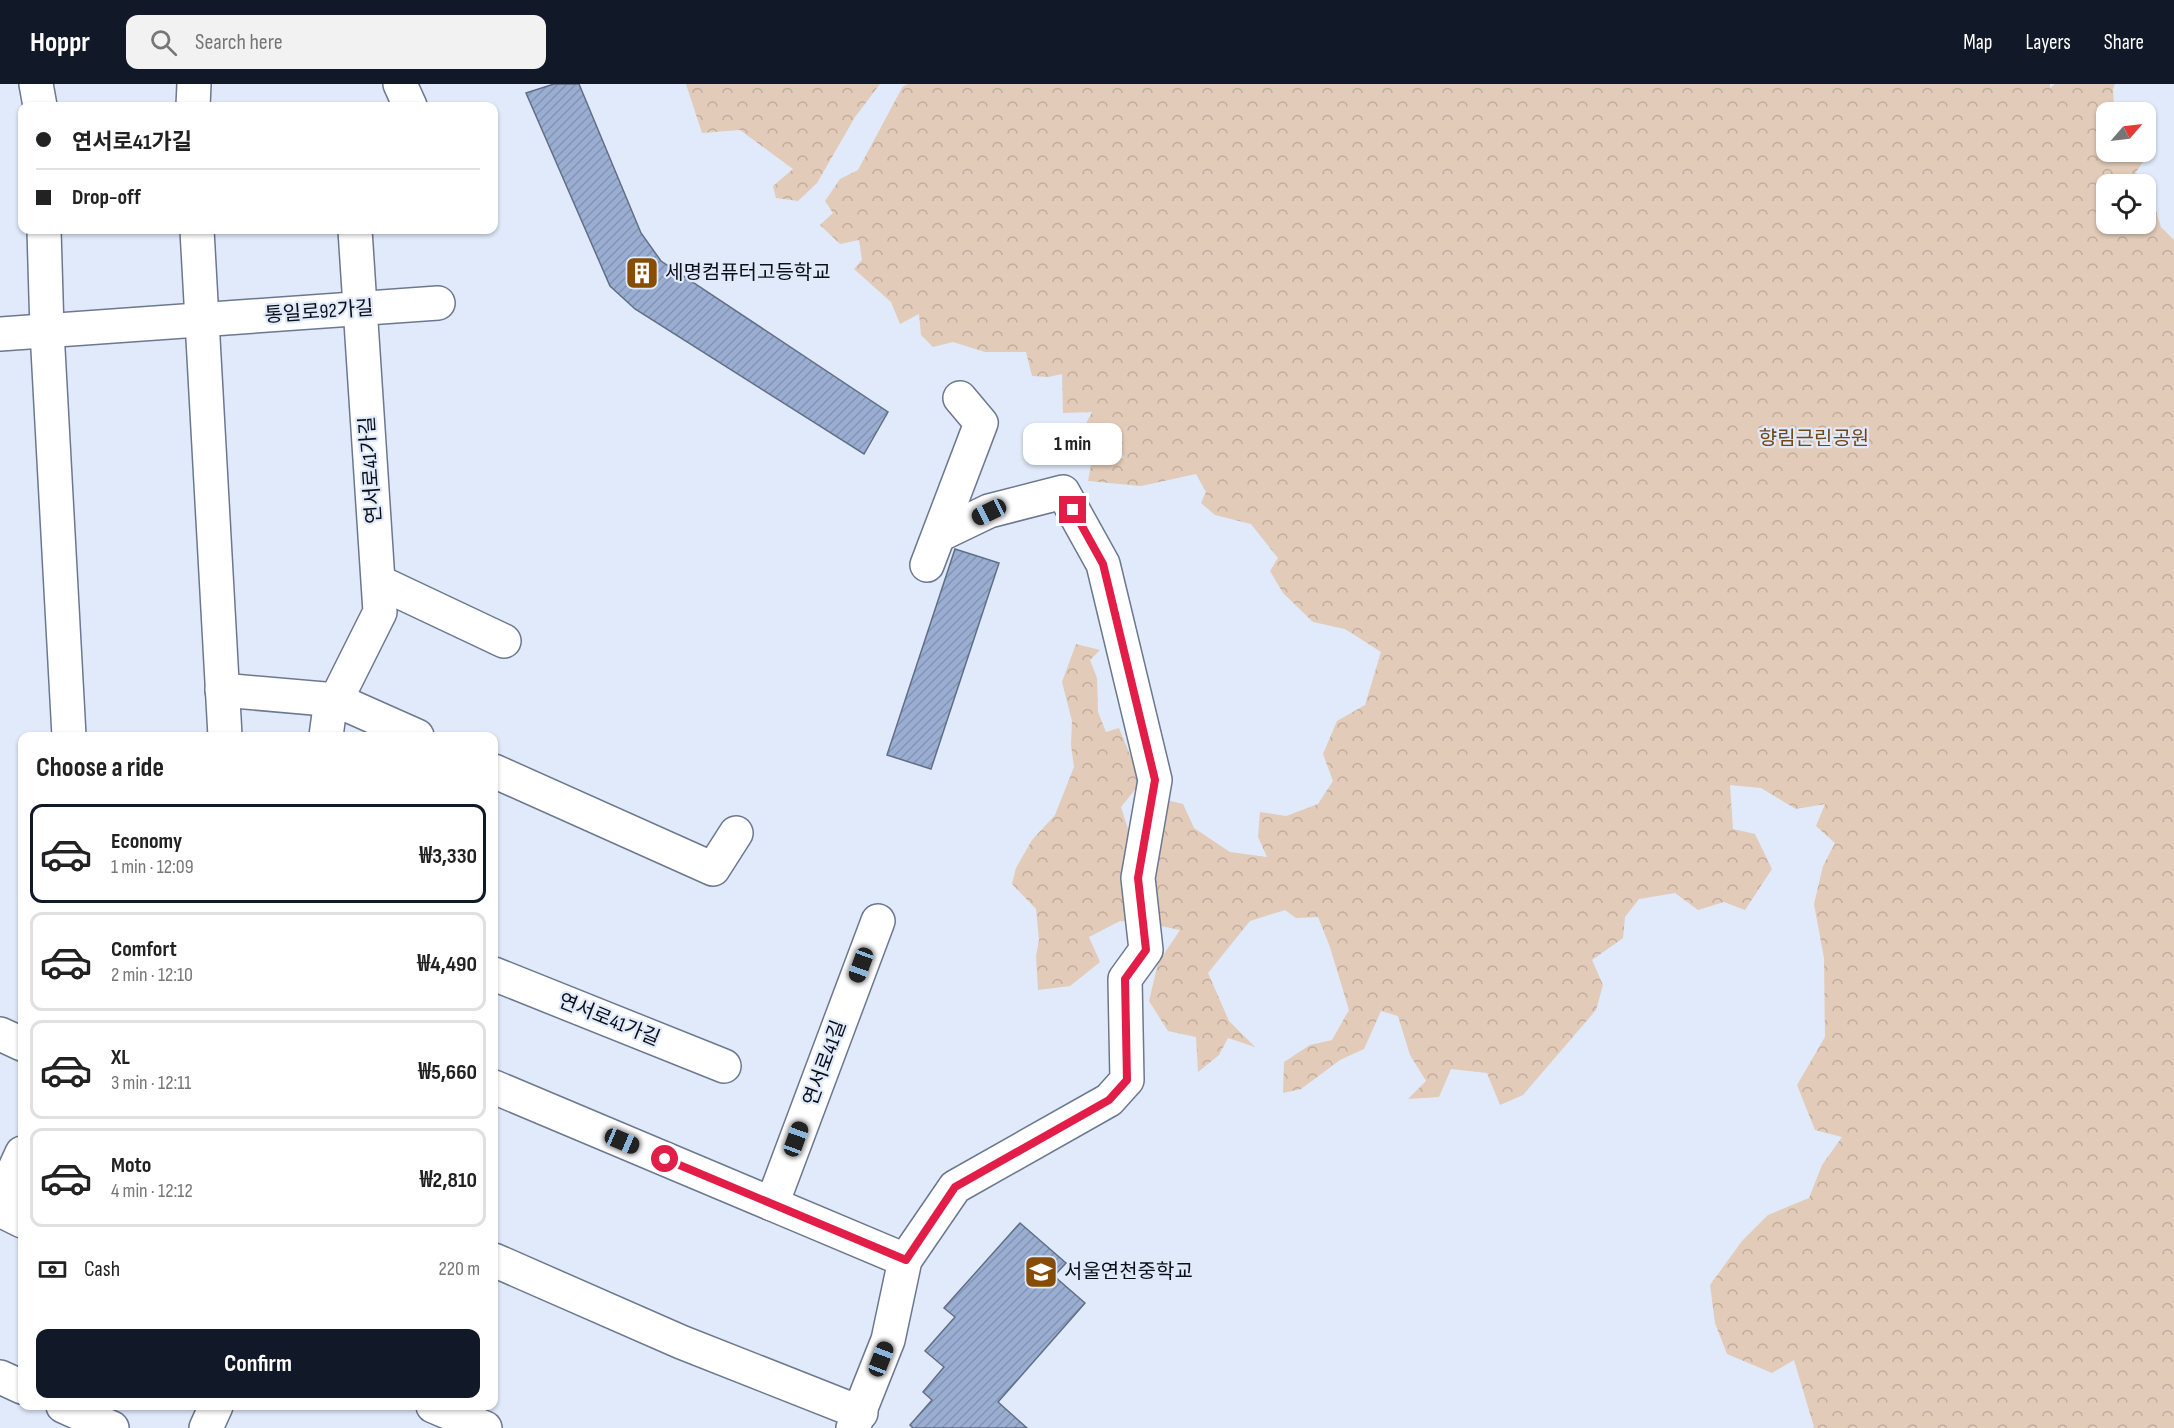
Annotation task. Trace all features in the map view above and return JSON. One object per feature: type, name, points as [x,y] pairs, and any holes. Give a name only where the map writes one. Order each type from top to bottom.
[{"type":"street","points":[[36,84],[39,102]]},
{"type":"street","points":[[193,102],[195,84]]},
{"type":"street","points":[[400,84],[408,102]]},
{"type":"street","points":[[44,234],[47,331],[69,732]]},
{"type":"street","points":[[197,234],[225,732]]},
{"type":"street","name":"연서로41가길","points":[[327,732],[329,714],[380,612],[355,234]]},
{"type":"street","name":"통일로92가길","points":[[0,334],[438,303]]},
{"type":"street","points":[[498,1262],[857,1421],[888,1340],[906,1260],[955,1187],[1109,1100],[1127,1080],[1125,979],[1146,950],[1138,878],[1155,780],[1103,564],[1063,492],[989,512],[933,550],[981,423],[960,398]]},
{"type":"street","points":[[379,582],[504,642]]},
{"type":"street","points":[[222,690],[336,700],[408,732]]},
{"type":"street","points":[[498,773],[713,869],[736,833]]},
{"type":"street","name":"연서로41길","points":[[772,1204],[878,921]]},
{"type":"street","name":"연서로41가길","points":[[498,976],[724,1066]]},
{"type":"street","points":[[0,1034],[18,1042]]},
{"type":"street","points":[[498,1089],[906,1260]]},
{"type":"street","points":[[0,1201],[18,1162]]},
{"type":"street","points":[[0,1210],[18,1219]]},
{"type":"street","points":[[0,1377],[18,1385]]},
{"type":"street","points":[[72,1410],[112,1428]]},
{"type":"street","points":[[206,1428],[214,1410]]},
{"type":"street","points":[[442,1410],[485,1428]]},
{"type":"green space","points":[[686,84],[880,84],[855,117],[817,183],[798,201],[776,198],[773,186],[793,169],[740,130],[702,133]]},
{"type":"green space","name":"향림근린공원","points":[[908,84],[2050,84],[2050,88],[2055,84],[2115,84],[2114,102],[2096,102],[2096,162],[2143,162],[2137,174],[2096,174],[2096,234],[2156,234],[2156,211],[2161,227],[2174,240],[2174,1428],[1813,1428],[1794,1360],[1772,1373],[1727,1354],[1715,1323],[1710,1285],[1742,1241],[1768,1215],[1809,1198],[1822,1165],[1842,1137],[1815,1130],[1797,1085],[1825,1037],[1824,958],[1814,904],[1823,866],[1835,843],[1816,826],[1825,804],[1796,809],[1761,788],[1730,785],[1733,829],[1755,834],[1772,869],[1745,910],[1724,902],[1698,910],[1675,893],[1639,899],[1625,917],[1623,938],[1592,960],[1603,985],[1596,1010],[1523,1095],[1500,1105],[1487,1073],[1451,1069],[1439,1097],[1408,1099],[1426,1081],[1410,1055],[1398,1016],[1381,1011],[1364,1049],[1340,1060],[1301,1089],[1283,1093],[1284,1062],[1310,1045],[1332,1040],[1349,1010],[1330,947],[1318,917],[1296,918],[1285,910],[1250,921],[1208,973],[1229,1021],[1255,1047],[1228,1038],[1219,1055],[1198,1072],[1196,1037],[1168,1031],[1149,1001],[1158,963],[1180,930],[1146,923],[1120,921],[1089,937],[1100,962],[1070,986],[1038,990],[1036,956],[1039,940],[1036,909],[1012,884],[1016,868],[1032,840],[1055,815],[1074,767],[1071,745],[1072,721],[1062,682],[1076,644],[1100,650],[1090,660],[1097,678],[1098,712],[1106,732],[1119,728],[1141,782],[1121,807],[1128,829],[1158,798],[1183,804],[1194,828],[1230,852],[1267,857],[1258,837],[1260,812],[1286,816],[1318,804],[1333,781],[1323,754],[1337,721],[1365,705],[1381,652],[1345,629],[1313,622],[1283,593],[1270,571],[1278,558],[1251,524],[1215,515],[1201,503],[1206,492],[1196,474],[1141,486],[1088,481],[1092,460],[1124,458],[1117,445],[1082,431],[1092,412],[1063,413],[1062,374],[1048,377],[1032,376],[1026,352],[985,352],[953,342],[933,347],[921,335],[919,314],[900,324],[891,302],[854,269],[862,260],[859,240],[840,244],[820,225],[833,213],[825,201],[840,179],[858,170],[903,86]]},
{"type":"building","name":"세명컴퓨터고등학교","points":[[554,84],[579,84],[641,233],[661,261],[888,412],[864,454],[635,309],[610,286],[526,93]]},
{"type":"building","points":[[955,549],[999,563],[931,769],[887,755]]},
{"type":"building","points":[[1020,1223],[1066,1263],[1054,1276],[1085,1303],[998,1402],[1027,1428],[913,1428],[910,1425],[932,1400],[923,1392],[944,1367],[925,1351],[955,1317],[944,1308]]},
{"type":"place","name":"세명컴퓨터고등학교","points":[[642,273]]},
{"type":"place","name":"서울연천중학교","points":[[1041,1272]]},
{"type":"route","points":[[665,1159],[906,1260],[955,1187],[1109,1100],[1127,1080],[1125,979],[1146,950],[1138,878],[1155,780],[1103,564],[1073,510]]}]
